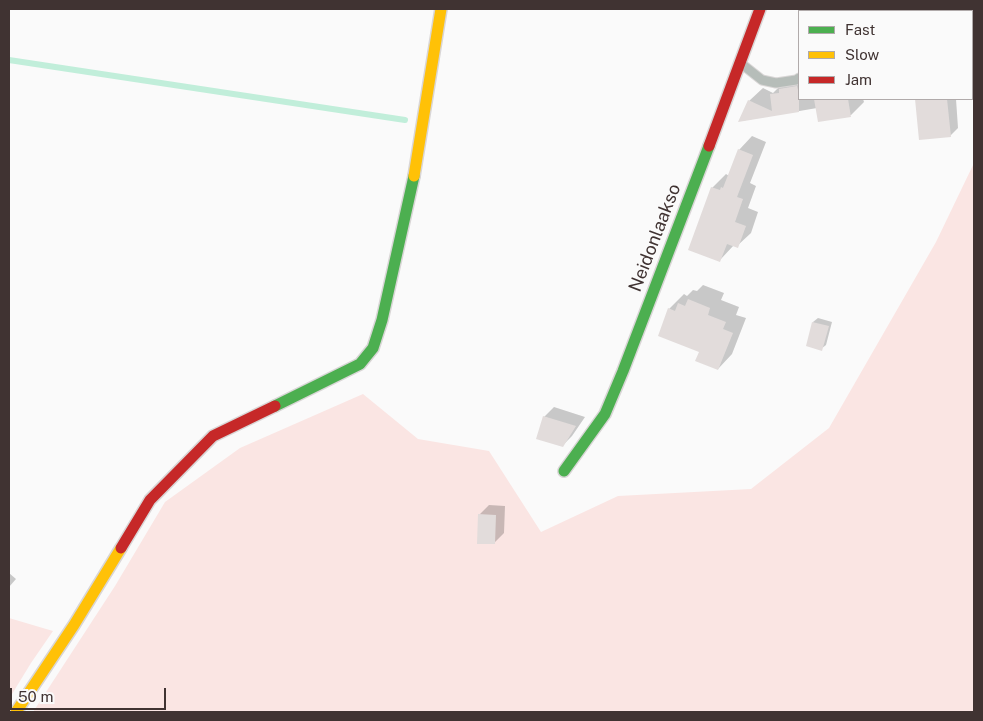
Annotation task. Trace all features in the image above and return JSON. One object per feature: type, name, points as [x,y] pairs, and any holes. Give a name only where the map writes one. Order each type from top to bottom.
[{"type":"street","points":[[16,712],[74,625],[150,500],[213,436],[360,364],[373,348],[382,320],[414,174],[441,9]]},
{"type":"street","name":"Neidonlaakso","points":[[564,471],[605,414],[687,206],[760,9]]},
{"type":"lane","points":[[740,63],[762,80],[776,83],[798,79]]},
{"type":"shaded area","points":[[974,163],[974,712],[33,712],[115,586],[165,502],[240,448],[363,394],[418,439],[489,451],[541,532],[618,496],[751,489],[829,428],[936,242]]},
{"type":"shaded area","points":[[9,618],[53,631],[9,699]]},
{"type":"building","points":[[797,86],[799,112],[738,122],[748,100],[772,111],[770,94],[779,93],[779,89]]},
{"type":"building","points":[[814,100],[848,100],[851,117],[818,122]]},
{"type":"building","points":[[915,100],[947,100],[951,137],[919,140]]},
{"type":"building","points":[[738,149],[753,155],[737,197],[743,199],[735,222],[746,226],[738,248],[727,244],[720,262],[688,250],[711,187],[720,190],[721,187],[723,188]]},
{"type":"building","points":[[688,299],[710,308],[708,315],[726,322],[723,329],[733,333],[718,370],[695,361],[699,352],[658,336],[668,308],[675,311],[678,303],[685,306]]},
{"type":"building","points":[[812,322],[829,326],[822,351],[806,346]]},
{"type":"building","points":[[543,416],[576,426],[563,447],[536,439]]},
{"type":"building","points":[[478,514],[496,515],[495,544],[477,544]]},
{"type":"waterway","points":[[9,60],[405,120]]},
{"type":"traffic: fast","points":[[564,471],[605,414],[709,146]]},
{"type":"traffic: fast","points":[[275,406],[360,364],[373,348],[382,320],[414,176]]},
{"type":"traffic: slow","points":[[414,176],[441,9]]},
{"type":"traffic: slow","points":[[16,712],[74,625],[121,548]]},
{"type":"traffic: jam","points":[[709,146],[760,9]]},
{"type":"traffic: jam","points":[[121,548],[150,500],[213,436],[275,406]]}]
